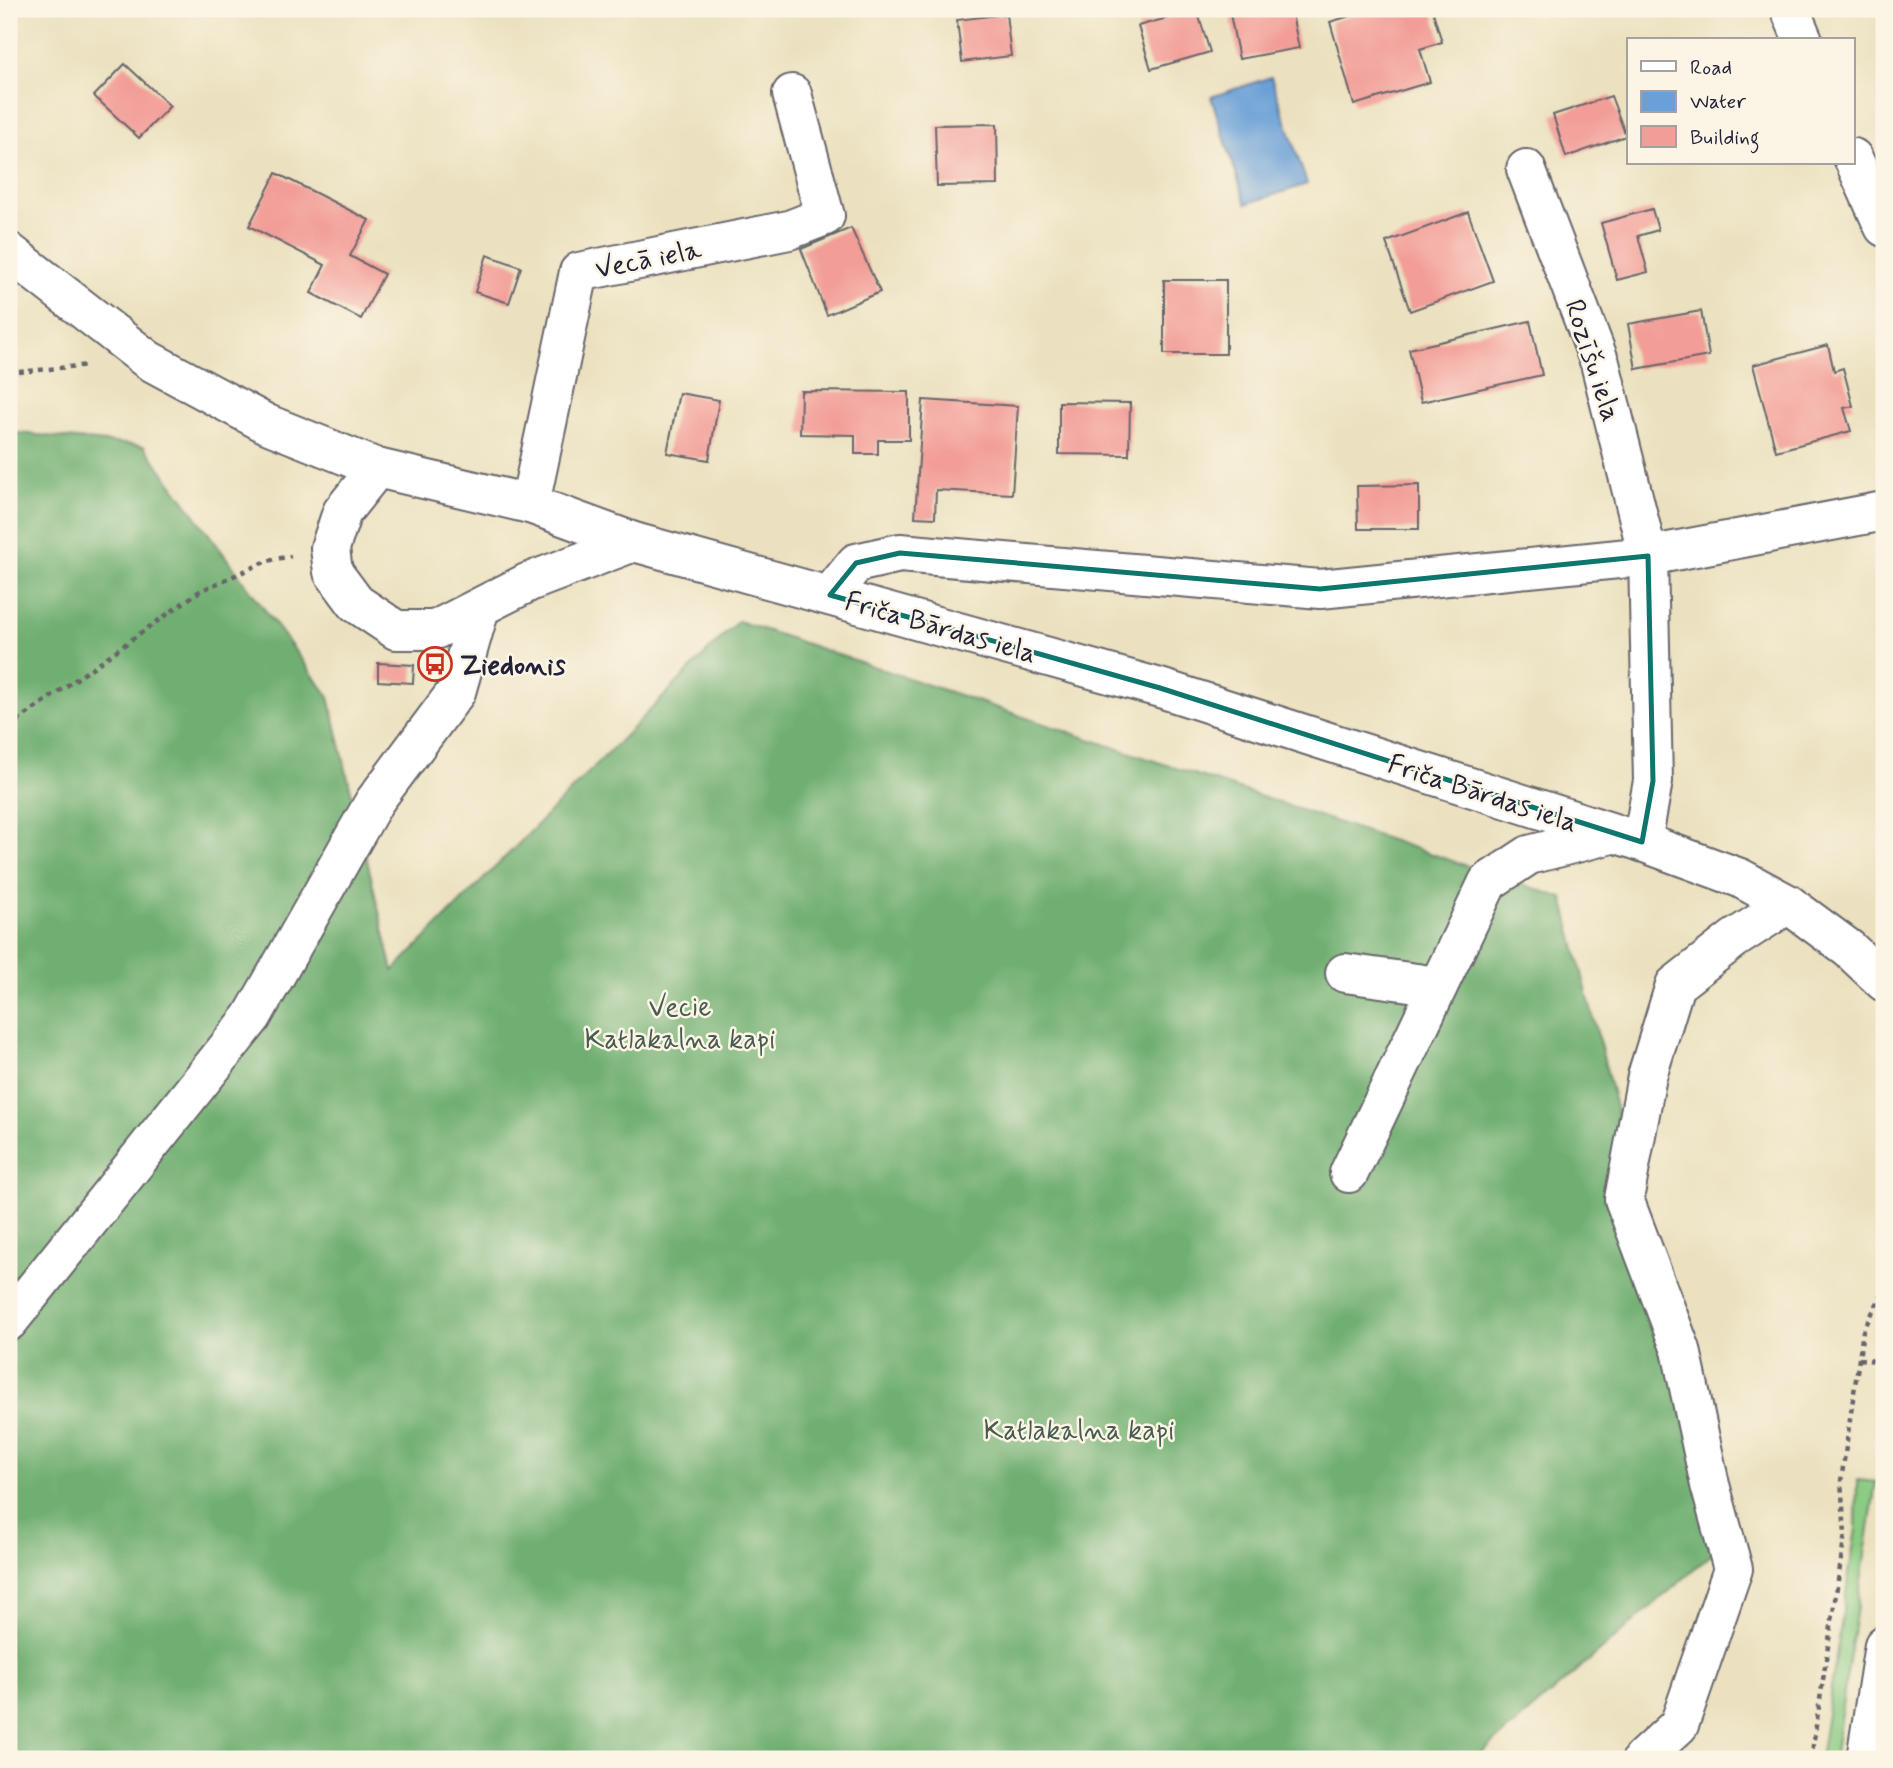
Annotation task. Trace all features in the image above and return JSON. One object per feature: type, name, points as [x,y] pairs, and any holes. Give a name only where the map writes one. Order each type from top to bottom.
[{"type":"street","points":[[1790,9],[1802,38]]},
{"type":"street","name":"Vecā iela","points":[[530,504],[579,272],[789,230],[825,216],[792,94]]},
{"type":"street","points":[[1866,167],[1884,227]]},
{"type":"street","name":"Rozīšu iela","points":[[1526,169],[1600,363],[1648,556],[1653,781],[1627,838]]},
{"type":"street","name":"Friča Bārdas iela","points":[[9,252],[148,360],[267,424],[377,468],[530,504],[634,542],[1160,688],[1627,838],[1740,878],[1788,904],[1849,949],[1884,982]]},
{"type":"street","points":[[377,468],[342,512],[330,548],[333,572],[356,603],[396,630],[435,629],[529,582],[634,542]]},
{"type":"street","points":[[830,595],[856,563],[900,553],[1320,589],[1648,556],[1884,510]]},
{"type":"street","points":[[9,1321],[252,1017],[374,802],[456,692],[480,608]]},
{"type":"street","points":[[1349,1173],[1488,882],[1529,855],[1627,838]]},
{"type":"street","points":[[1642,1759],[1679,1725],[1733,1569],[1681,1350],[1623,1199],[1647,1076],[1675,985],[1734,939],[1788,904]]},
{"type":"street","points":[[1345,973],[1438,986]]},
{"type":"street","points":[[1866,1759],[1884,1645]]},
{"type":"path","points":[[9,373],[148,360]]},
{"type":"path","points":[[9,727],[200,591],[267,561],[330,548]]},
{"type":"path","points":[[1811,1759],[1845,1534],[1841,1481],[1863,1331],[1884,1290]]},
{"type":"path","points":[[1859,1359],[1884,1362]]},
{"type":"highlighted area","points":[[900,553],[1320,589],[1648,556],[1653,781],[1642,842],[1612,834],[1160,688],[830,595],[856,563]]},
{"type":"green space","points":[[9,432],[144,446],[329,697],[393,971],[738,621],[1563,898],[1726,1542],[1475,1759],[9,1759]]},
{"type":"green space","points":[[1857,1480],[1876,1482],[1834,1759],[1820,1759],[1856,1529]]},
{"type":"water","points":[[1271,77],[1307,184],[1246,204],[1211,97]]},
{"type":"building","points":[[1229,9],[1291,9],[1299,48],[1239,59]]},
{"type":"building","points":[[1373,9],[1432,9],[1442,42],[1420,49],[1430,82],[1354,105],[1330,22]]},
{"type":"building","points":[[1197,10],[1210,52],[1151,69],[1138,26]]},
{"type":"building","points":[[1006,14],[1011,56],[962,62],[957,20]]},
{"type":"building","points":[[125,64],[170,106],[139,138],[94,96]]},
{"type":"building","points":[[1611,96],[1626,136],[1566,157],[1553,115]]},
{"type":"building","points":[[997,124],[998,185],[937,186],[935,125]]},
{"type":"building","points":[[276,173],[369,220],[350,256],[384,274],[361,319],[311,293],[325,265],[249,226]]},
{"type":"building","points":[[1652,209],[1658,230],[1638,236],[1648,272],[1617,280],[1601,223]]},
{"type":"building","points":[[1468,212],[1493,281],[1410,311],[1386,242]]},
{"type":"building","points":[[851,228],[880,292],[827,315],[801,249]]},
{"type":"building","points":[[487,255],[521,267],[509,303],[475,292]]},
{"type":"building","points":[[1164,280],[1226,280],[1226,354],[1164,354]]},
{"type":"building","points":[[1701,311],[1709,356],[1636,369],[1628,324]]},
{"type":"building","points":[[1530,321],[1542,375],[1421,402],[1409,349]]},
{"type":"building","points":[[1828,345],[1834,371],[1843,368],[1853,406],[1844,408],[1851,431],[1776,451],[1753,365]]},
{"type":"building","points":[[801,391],[909,392],[909,440],[878,440],[878,454],[855,454],[855,435],[800,434]]},
{"type":"building","points":[[679,393],[719,400],[709,460],[667,453]]},
{"type":"building","points":[[923,400],[1018,406],[1012,494],[936,490],[935,518],[915,517]]},
{"type":"building","points":[[1059,402],[1130,403],[1129,455],[1059,454]]},
{"type":"building","points":[[1419,485],[1419,529],[1358,529],[1357,486]]},
{"type":"building","points":[[378,663],[414,665],[413,683],[378,681]]},
{"type":"place","name":"Ziedonis","points":[[435,664]]},
{"type":"park label","name":"Vecie Katlakalna kapi","points":[[680,1022]]},
{"type":"park label","name":"Katlakalna kapi","points":[[1079,1429]]}]
